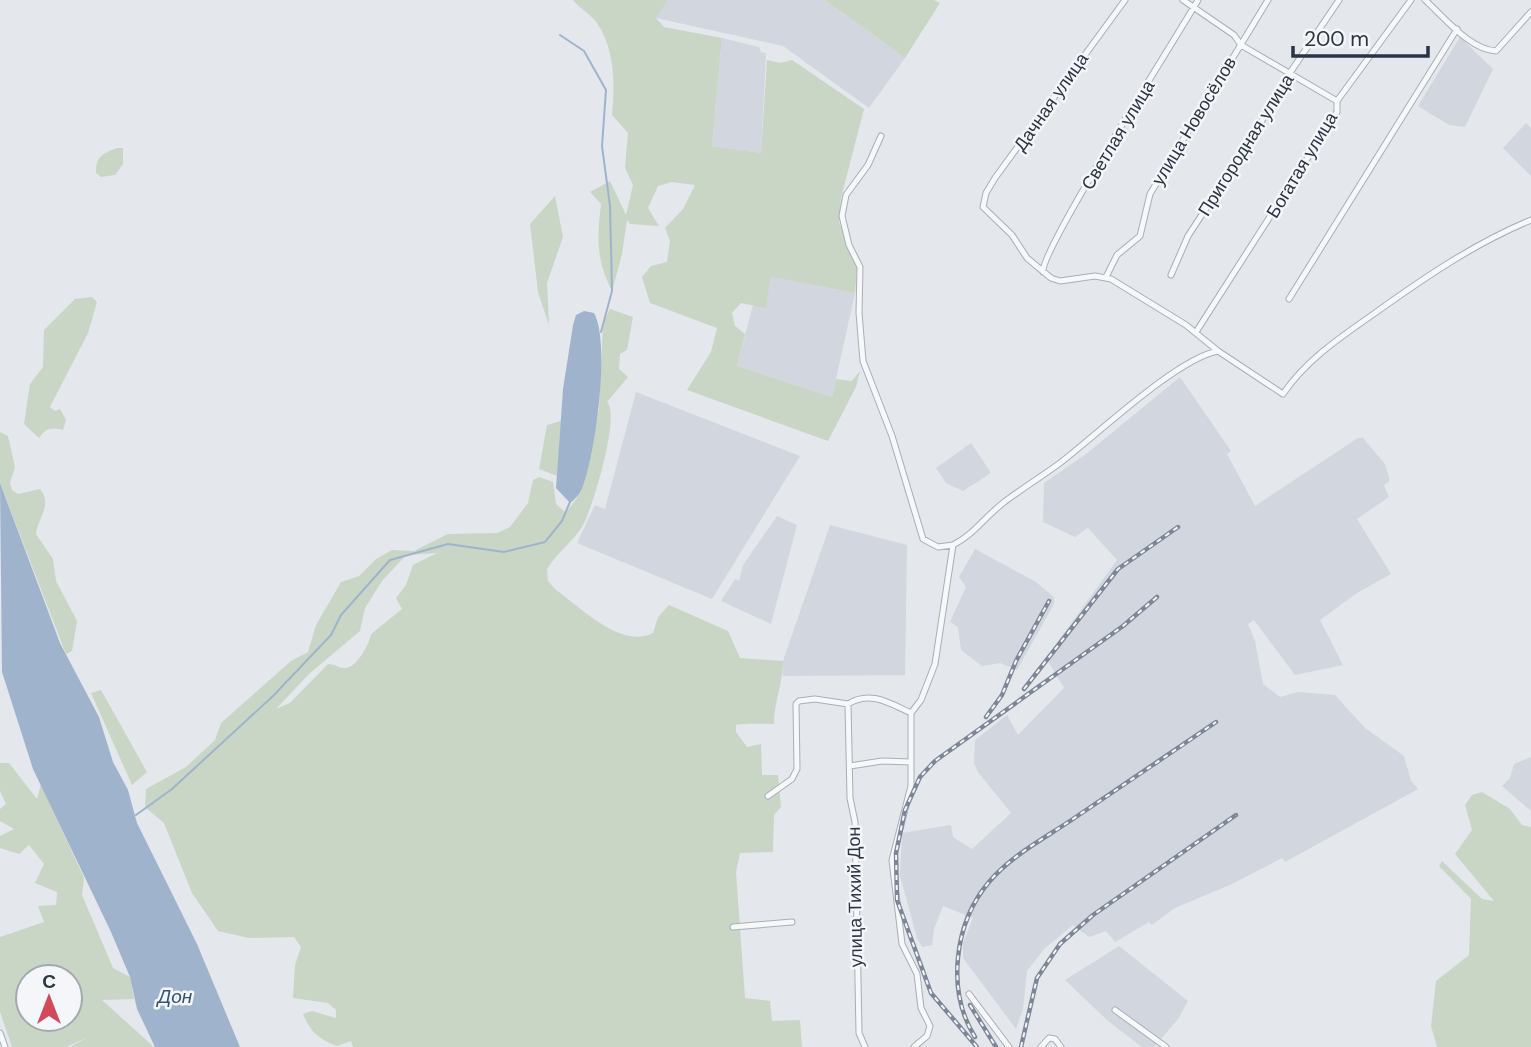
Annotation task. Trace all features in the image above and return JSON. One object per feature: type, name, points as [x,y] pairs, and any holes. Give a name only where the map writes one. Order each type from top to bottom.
[{"type":"street","name":"Дачная улица","points":[[1043,272],[1027,258],[1013,235],[983,207],[986,193],[1125,0]]},
{"type":"street","points":[[1183,0],[1234,35],[1241,45],[1292,72],[1338,101]]},
{"type":"street","name":"Светлая улица","points":[[1043,272],[1042,265],[1057,236],[1198,0]]},
{"type":"street","name":"улица Новосёлов","points":[[1106,277],[1117,255],[1140,236],[1150,194],[1268,0]]},
{"type":"street","name":"Пригородная улица","points":[[1171,275],[1188,236],[1339,0]]},
{"type":"street","name":"Богатая улица","points":[[1196,332],[1337,112],[1338,101],[1411,0]]},
{"type":"street","points":[[1425,0],[1457,29],[1489,51],[1496,51],[1503,46],[1531,12]]},
{"type":"street","points":[[1289,299],[1457,29]]},
{"type":"street","points":[[881,136],[868,164],[846,195],[842,216],[849,246],[860,267],[859,313],[863,361],[892,436],[923,540],[939,547],[953,545],[965,539],[1008,499],[1060,463],[1173,374],[1201,356],[1218,351]]},
{"type":"street","points":[[1043,272],[1060,281],[1106,277],[1196,332],[1218,351],[1283,394],[1310,361],[1406,290],[1473,247],[1531,219]]},
{"type":"street","points":[[914,1047],[927,1037],[930,1026],[920,1007],[917,974],[902,944],[892,860],[911,786],[911,713],[921,699],[935,664],[953,545]]},
{"type":"street","points":[[768,796],[792,779],[797,769],[796,704],[799,701],[815,699],[848,704],[857,698],[869,697],[911,713]]},
{"type":"street","name":"улица Тихий Дон","points":[[848,704],[850,798],[855,822],[859,1033],[864,1047]]},
{"type":"street","points":[[850,766],[882,761],[911,762]]},
{"type":"street","points":[[733,927],[792,922]]},
{"type":"street","points":[[969,994],[1009,1047]]},
{"type":"street","points":[[1115,1010],[1166,1047]]},
{"type":"street","points":[[0,1033],[5,1047]]},
{"type":"street","points":[[1041,1047],[1049,1038],[1055,1039],[1061,1047]]},
{"type":"shaded area","points":[[668,0],[825,0],[905,58],[869,108],[783,46],[656,18]]},
{"type":"shaded area","points":[[1460,37],[1493,69],[1465,127],[1449,125],[1418,106]]},
{"type":"shaded area","points":[[722,38],[759,47],[761,52],[766,53],[761,153],[712,146]]},
{"type":"shaded area","points":[[1526,123],[1531,128],[1531,176],[1503,148]]},
{"type":"shaded area","points":[[771,277],[855,293],[832,397],[737,366],[753,305],[766,307]]},
{"type":"shaded area","points":[[1180,377],[1231,451],[1227,454],[1255,506],[1358,438],[1363,438],[1385,464],[1390,481],[1384,485],[1389,497],[1357,519],[1391,574],[1357,593],[1320,620],[1343,665],[1295,675],[1254,620],[1248,624],[1255,641],[1263,684],[1280,697],[1298,692],[1335,695],[1365,728],[1404,756],[1411,781],[1418,789],[1285,862],[1282,858],[1232,884],[1175,908],[1152,925],[1149,922],[1115,942],[1106,931],[1089,937],[1073,925],[1044,949],[1027,971],[1023,1009],[1016,1029],[963,958],[963,943],[973,918],[943,906],[934,929],[932,945],[922,947],[917,938],[900,876],[902,833],[951,825],[953,837],[972,849],[1011,813],[978,772],[974,763],[975,740],[1007,715],[1018,735],[1064,688],[1046,658],[1117,560],[1088,528],[1075,537],[1043,522],[1044,483],[1086,454]]},
{"type":"shaded area","points":[[636,392],[800,456],[712,599],[577,543],[595,505],[605,509]]},
{"type":"shaded area","points":[[971,443],[991,473],[963,491],[946,483],[936,468]]},
{"type":"shaded area","points":[[777,516],[797,525],[771,624],[721,601],[735,579],[739,581],[743,565]]},
{"type":"shaded area","points":[[830,525],[907,545],[905,675],[783,676],[783,661]]},
{"type":"shaded area","points":[[975,549],[1036,582],[1054,597],[1054,604],[1017,670],[1000,663],[982,666],[961,650],[958,627],[950,622],[966,587],[959,577]]},
{"type":"shaded area","points":[[1531,757],[1531,811],[1502,786],[1510,778],[1514,764]]},
{"type":"shaded area","points":[[1119,946],[1188,1001],[1178,1019],[1154,1047],[1142,1047],[1107,1020],[1065,980]]},
{"type":"green space","points":[[573,0],[668,0],[656,18],[664,27],[722,38],[712,146],[761,153],[767,60],[780,63],[792,60],[864,109],[841,198],[839,222],[857,267],[855,293],[771,277],[766,308],[741,303],[732,313],[735,326],[745,334],[737,366],[832,397],[836,379],[852,381],[860,371],[856,387],[828,441],[687,390],[711,352],[717,328],[650,303],[642,277],[651,266],[667,262],[670,241],[665,228],[683,209],[695,185],[672,182],[658,186],[648,208],[659,226],[630,224],[627,220],[622,254],[612,291],[600,259],[601,204],[590,192],[610,181],[626,215],[633,185],[625,168],[628,133],[612,115],[612,68],[603,33],[595,20]]},
{"type":"green space","points":[[825,0],[934,0],[940,3],[905,58]]},
{"type":"green space","points":[[117,148],[123,148],[123,164],[115,175],[101,177],[96,173],[99,159]]},
{"type":"green space","points":[[555,196],[563,237],[547,283],[549,325],[538,292],[530,224]]},
{"type":"green space","points":[[92,297],[97,302],[88,333],[50,407],[55,411],[60,409],[66,420],[63,430],[49,429],[39,438],[24,424],[30,384],[43,367],[44,330],[75,299]]},
{"type":"green space","points":[[610,309],[633,317],[627,350],[620,354],[619,369],[628,377],[607,402],[610,410],[608,443],[587,517],[582,527],[547,569],[548,581],[589,616],[628,636],[653,633],[658,617],[669,605],[728,631],[740,658],[783,661],[774,724],[736,725],[736,732],[747,747],[761,744],[762,775],[778,775],[781,807],[774,815],[773,852],[740,853],[736,872],[745,998],[770,1001],[772,1021],[800,1020],[802,1047],[353,1047],[351,1041],[337,1046],[316,1034],[303,1014],[312,1011],[336,1018],[336,1010],[328,1003],[293,998],[295,965],[301,947],[294,937],[249,938],[218,931],[192,893],[164,823],[145,807],[146,789],[186,767],[215,740],[221,723],[291,661],[308,652],[316,625],[341,582],[359,576],[376,559],[392,550],[414,551],[448,534],[497,533],[510,527],[528,503],[533,480],[539,477],[553,482],[556,504],[566,513],[581,492],[599,410],[603,323]],"holes":[[[437,553],[413,565],[406,585],[396,598],[402,609],[371,634],[358,660],[353,665],[342,668],[328,664],[290,703],[276,709],[309,674],[360,631],[365,608],[382,581],[406,555]]]},
{"type":"green space","points":[[561,421],[557,476],[539,469],[547,425]]},
{"type":"green space","points":[[0,432],[8,436],[15,467],[10,483],[12,490],[18,494],[40,489],[44,495],[45,506],[36,534],[53,559],[56,581],[77,621],[72,651],[66,654],[0,483]]},
{"type":"green space","points":[[101,690],[147,772],[132,785],[91,693]]},
{"type":"green space","points":[[0,763],[9,763],[37,799],[41,784],[84,878],[82,895],[113,968],[130,977],[134,999],[102,1000],[154,1047],[70,1047],[88,1037],[66,1047],[12,1047],[0,1012],[0,937],[44,922],[38,906],[56,905],[57,892],[35,883],[44,864],[29,845],[19,854],[0,848],[0,836],[14,829],[0,821],[0,809],[6,804],[0,791]]},
{"type":"green space","points":[[1482,792],[1510,809],[1522,825],[1531,827],[1531,1047],[1437,1047],[1431,1026],[1436,981],[1469,955],[1471,899],[1439,866],[1442,861],[1482,899],[1494,901],[1455,854],[1472,830],[1465,805],[1472,795]]},
{"type":"water","points":[[584,311],[594,313],[599,328],[601,374],[596,429],[586,475],[580,493],[570,503],[556,488],[563,389],[573,325],[576,315]]},
{"type":"water","name":"Дон","points":[[0,483],[60,643],[99,717],[113,762],[128,790],[137,823],[197,944],[240,1047],[155,1047],[137,1009],[130,977],[111,932],[33,769],[2,672]]},
{"type":"waterway","points":[[560,35],[584,51],[606,90],[602,146],[610,206],[612,291],[601,332]]},
{"type":"waterway","points":[[136,815],[172,789],[273,696],[331,635],[341,615],[390,560],[448,544],[504,552],[545,542],[562,521],[570,502]]},
{"type":"railway","points":[[1024,689],[1118,569],[1178,527]]},
{"type":"railway","points":[[977,1047],[931,993],[897,900],[896,853],[905,810],[920,777],[935,761],[1123,626],[1157,597]]},
{"type":"railway","points":[[986,717],[1002,695],[1016,661],[1049,601]]},
{"type":"railway","points":[[975,1037],[960,999],[958,958],[968,917],[989,882],[1028,848],[1216,722]]},
{"type":"railway","points":[[1021,1047],[1037,978],[1060,944],[1093,915],[1236,815]]},
{"type":"railway","points":[[970,1005],[996,1047]]}]
